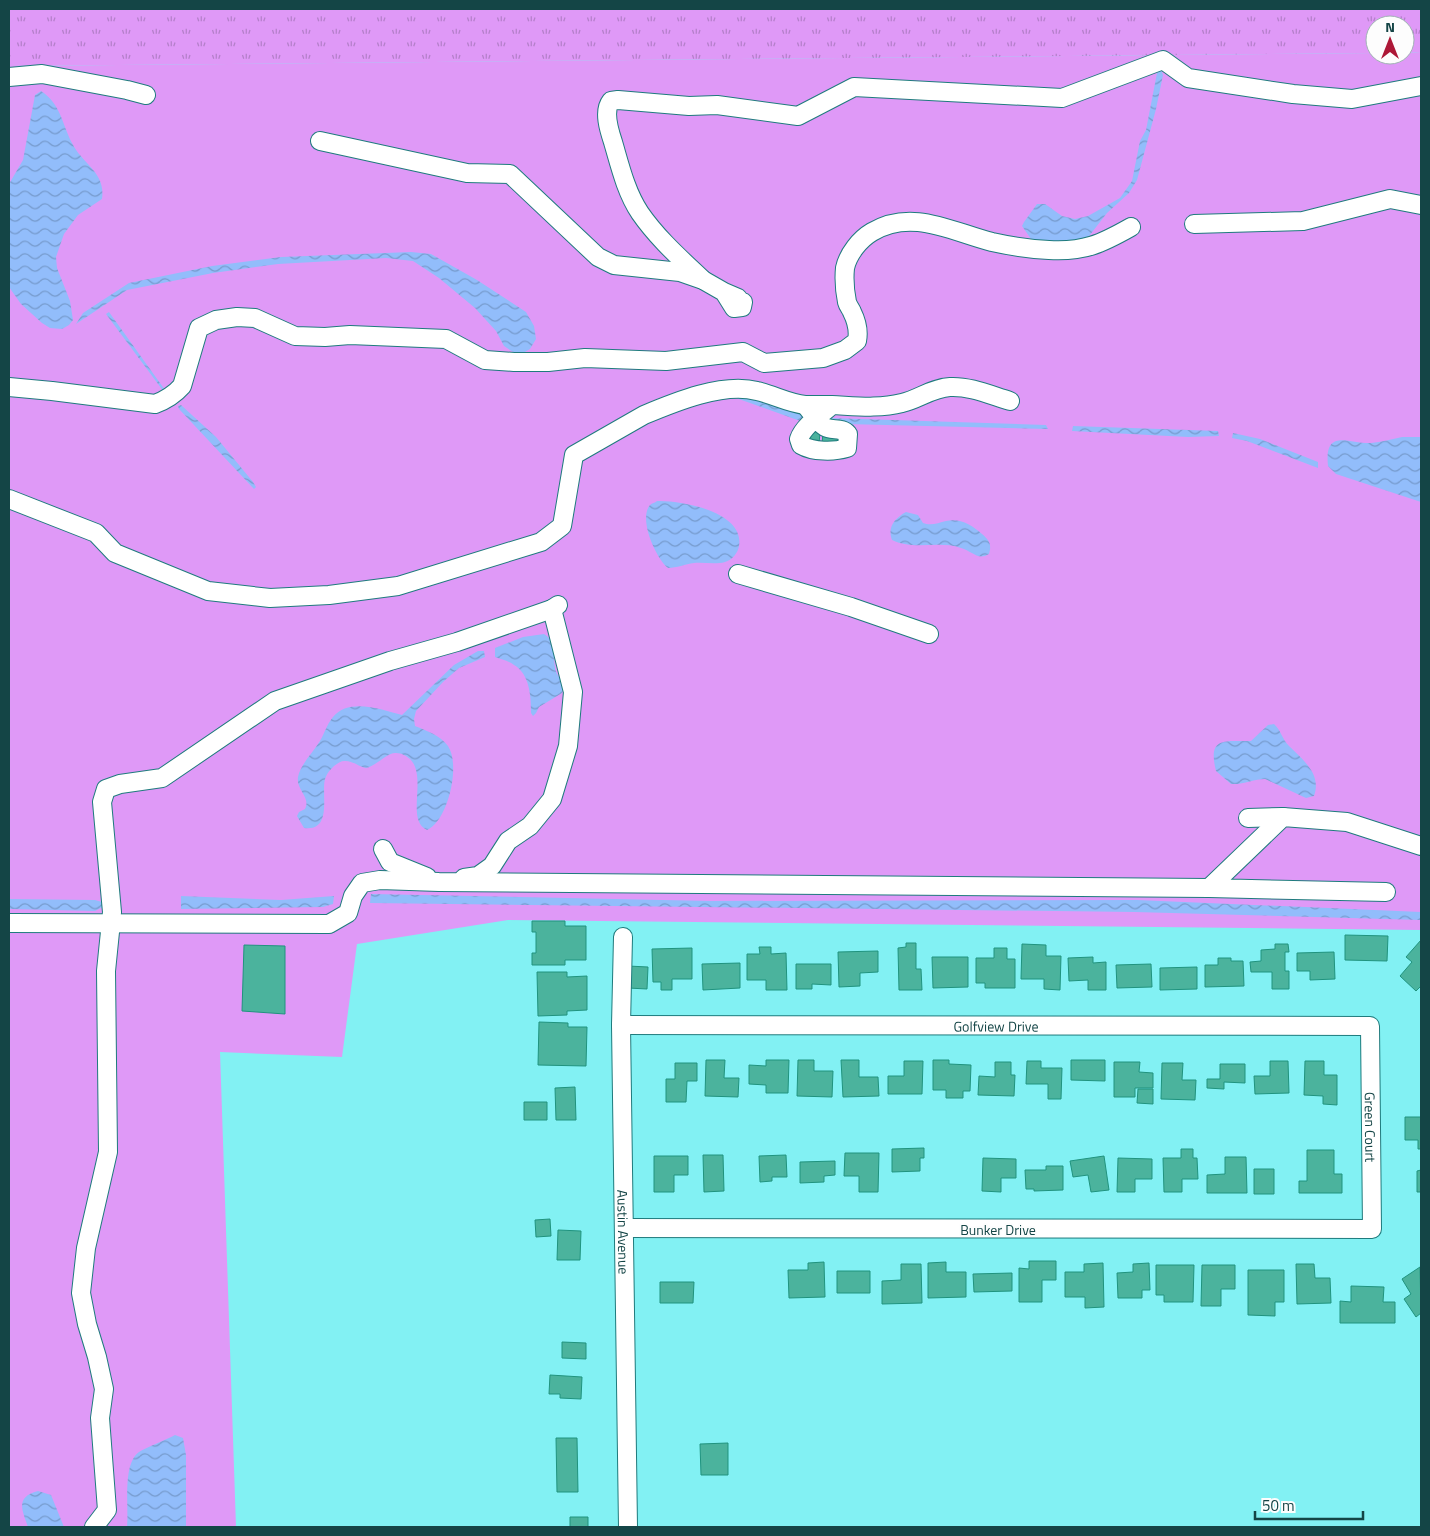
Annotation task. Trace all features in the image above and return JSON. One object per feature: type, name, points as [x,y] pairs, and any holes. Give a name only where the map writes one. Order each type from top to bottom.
[{"type":"street","points":[[703,280],[661,240],[639,212],[625,183],[610,134],[607,114],[610,101],[618,100],[689,106],[717,105],[798,116],[854,87],[1062,98],[1163,60],[1188,78],[1293,94],[1352,99],[1421,86]]},
{"type":"street","points":[[9,78],[42,74],[146,95]]},
{"type":"street","points":[[320,141],[467,173],[510,174],[598,257],[614,265],[680,272],[703,280],[724,292]]},
{"type":"street","points":[[1194,224],[1303,221],[1390,199],[1421,205]]},
{"type":"street","points":[[9,387],[155,404],[166,400],[182,386],[198,328],[216,320],[237,318],[255,318],[295,336],[325,337],[350,335],[446,339],[485,360],[514,362],[548,362],[585,358],[666,360],[743,352],[764,363],[823,358],[845,350],[857,341],[859,331],[847,303],[846,267],[854,249],[863,237],[877,229],[897,222],[916,221],[938,225],[992,242],[1049,250],[1074,250],[1106,241],[1131,227]]},
{"type":"street","points":[[9,499],[96,533],[115,553],[208,591],[270,598],[328,595],[398,586],[541,542],[562,526],[574,455],[644,415],[707,393],[737,389],[756,390],[793,404],[885,407],[903,403],[933,390],[949,387],[966,388],[1010,401]]},
{"type":"street","points":[[805,405],[817,418],[832,406]]},
{"type":"street","points":[[738,574],[851,607],[930,634]]},
{"type":"street","points":[[94,1527],[107,1510],[100,1418],[104,1389],[98,1357],[87,1324],[81,1293],[86,1248],[108,1152],[106,971],[112,912],[102,802],[106,789],[120,784],[162,778],[275,701],[390,661],[458,642],[555,607],[573,692],[568,746],[552,799],[530,826],[508,841],[492,866],[478,876],[439,882],[390,862],[383,849]]},
{"type":"street","points":[[1209,888],[1283,817]]},
{"type":"street","points":[[1248,818],[1283,817],[1347,822],[1421,846]]},
{"type":"street","points":[[9,923],[329,924],[348,913],[353,896],[362,883],[380,880],[1209,888],[1386,892]]},
{"type":"street","name":"Austin Avenue","points":[[623,936],[621,1025],[628,1527]]},
{"type":"street","name":"Golfview Drive","points":[[621,1025],[1370,1026]]},
{"type":"street","name":"Green Court","points":[[1370,1026],[1372,1229]]},
{"type":"street","name":"Bunker Drive","points":[[624,1228],[1372,1229]]},
{"type":"green space","points":[[9,9],[1421,9],[1421,52],[1415,52],[1415,15],[1365,15],[1365,53],[9,66]]},
{"type":"green space","points":[[1415,52],[1421,52],[1421,930],[508,920],[357,944],[342,1057],[220,1052],[236,1527],[9,1527],[9,66],[1365,53],[1365,65],[1415,65]]},
{"type":"water","points":[[1161,70],[1163,75],[1156,109],[1137,180],[1129,193],[1107,213],[1086,240],[1039,242],[1031,239],[1022,226],[1037,204],[1045,204],[1062,216],[1075,219],[1088,216],[1120,198],[1132,181],[1140,141],[1146,130],[1157,73]]},
{"type":"water","points":[[41,91],[48,96],[57,108],[72,143],[97,175],[102,190],[102,199],[78,215],[64,234],[56,257],[57,268],[70,301],[73,320],[62,329],[50,328],[42,323],[21,304],[9,287],[9,184],[23,160],[35,95]]},
{"type":"water","points":[[411,252],[431,254],[477,280],[526,312],[534,326],[536,339],[530,349],[523,353],[513,352],[504,346],[496,331],[475,308],[439,278],[413,261],[386,258],[278,264],[213,273],[127,290],[76,324],[83,313],[129,283],[212,266],[281,257]]},
{"type":"water","points":[[109,312],[165,390],[164,392],[106,314]]},
{"type":"water","points":[[740,393],[806,416],[803,422],[736,398],[736,395]]},
{"type":"water","points":[[181,405],[216,437],[253,482],[256,487],[254,489],[179,409],[178,406]]},
{"type":"water","points":[[830,418],[1046,425],[1048,429],[845,424],[827,421]]},
{"type":"water","points":[[1073,426],[1218,431],[1219,436],[1188,437],[1072,431]]},
{"type":"water","points":[[1233,433],[1260,439],[1318,462],[1318,468],[1247,441],[1232,438]]},
{"type":"water","points":[[1402,437],[1421,437],[1421,502],[1336,474],[1328,466],[1330,446],[1334,442],[1347,440],[1371,443]]},
{"type":"water","points":[[657,501],[695,506],[709,510],[722,517],[732,524],[738,534],[739,546],[736,554],[730,560],[721,563],[694,563],[668,568],[658,556],[647,528],[647,511],[650,505]]},
{"type":"water","points":[[906,512],[918,515],[923,523],[926,524],[956,520],[970,525],[988,540],[990,545],[989,554],[978,556],[965,549],[952,546],[909,545],[892,540],[891,527],[893,523]]},
{"type":"water","points":[[544,634],[552,641],[556,671],[563,688],[562,693],[539,707],[533,716],[528,686],[523,674],[512,664],[495,657],[495,648],[523,637]]},
{"type":"water","points":[[478,651],[484,651],[485,657],[459,668],[416,711],[415,726],[441,739],[448,746],[452,755],[453,779],[450,792],[441,816],[434,825],[427,830],[421,825],[418,817],[415,767],[410,759],[402,754],[393,753],[366,768],[347,761],[334,766],[325,779],[322,818],[319,824],[313,828],[304,828],[297,816],[299,812],[305,809],[306,805],[305,797],[298,782],[299,773],[333,717],[340,711],[357,706],[376,708],[402,715],[454,665]]},
{"type":"water","points":[[1274,724],[1287,743],[1310,768],[1316,788],[1314,796],[1306,798],[1265,779],[1231,784],[1216,771],[1214,751],[1217,746],[1227,741],[1251,741],[1268,725]]},
{"type":"water","points":[[371,894],[710,901],[1137,900],[1421,912],[1421,920],[1134,912],[370,903]]},
{"type":"water","points":[[181,896],[281,900],[334,896],[333,904],[323,907],[181,909]]},
{"type":"water","points":[[9,899],[95,900],[102,902],[103,907],[95,911],[9,909]]},
{"type":"water","points":[[175,1435],[183,1438],[186,1455],[186,1527],[127,1527],[128,1476],[134,1458],[142,1450]]},
{"type":"water","points":[[38,1491],[51,1495],[64,1527],[28,1527],[22,1510],[23,1501],[26,1497]]},
{"type":"building","points":[[809,430],[820,432],[819,444],[807,443]]},
{"type":"building","points":[[823,432],[845,434],[843,446],[822,444]]},
{"type":"building","points":[[532,921],[565,921],[565,926],[586,926],[586,960],[565,960],[565,965],[532,965],[532,953],[536,953],[536,932],[532,932]]},
{"type":"building","points":[[1345,935],[1388,936],[1387,961],[1345,960]]},
{"type":"building","points":[[1421,940],[1421,986],[1416,991],[1400,976],[1412,962],[1406,957]]},
{"type":"building","points":[[906,943],[916,943],[916,969],[921,969],[922,990],[899,990],[898,948],[906,947]]},
{"type":"building","points":[[1022,944],[1046,945],[1046,956],[1061,956],[1060,990],[1044,989],[1044,979],[1021,979]]},
{"type":"building","points":[[1275,944],[1288,944],[1289,952],[1285,952],[1285,971],[1289,971],[1289,989],[1272,989],[1272,972],[1251,972],[1250,962],[1261,961],[1261,950],[1275,949]]},
{"type":"building","points":[[244,945],[285,946],[285,1014],[242,1011]]},
{"type":"building","points":[[759,947],[771,947],[771,954],[786,953],[787,990],[766,990],[766,980],[747,980],[747,954],[760,954]]},
{"type":"building","points":[[692,948],[692,979],[672,979],[672,990],[661,990],[661,982],[653,982],[652,949]]},
{"type":"building","points":[[994,948],[1007,948],[1007,959],[1015,959],[1015,988],[985,988],[985,983],[976,983],[976,958],[994,958]]},
{"type":"building","points":[[878,951],[878,972],[860,973],[860,986],[839,987],[838,952]]},
{"type":"building","points":[[1334,952],[1335,979],[1310,980],[1310,971],[1297,971],[1297,953]]},
{"type":"building","points":[[932,957],[968,957],[968,987],[933,988]]},
{"type":"building","points":[[1093,957],[1093,963],[1106,962],[1106,990],[1088,990],[1088,980],[1069,981],[1068,958]]},
{"type":"building","points":[[1218,958],[1231,958],[1231,961],[1243,961],[1244,986],[1205,987],[1205,965],[1218,965]]},
{"type":"building","points":[[740,963],[740,988],[703,990],[702,964]]},
{"type":"building","points":[[796,964],[831,964],[831,985],[812,984],[812,989],[796,989]]},
{"type":"building","points":[[1151,964],[1152,987],[1117,988],[1116,965]]},
{"type":"building","points":[[628,966],[648,967],[647,989],[628,988]]},
{"type":"building","points":[[1197,967],[1197,989],[1160,990],[1160,968]]},
{"type":"building","points":[[537,972],[567,972],[567,977],[587,976],[587,1010],[567,1011],[567,1015],[538,1016]]},
{"type":"building","points":[[539,1022],[568,1023],[568,1027],[587,1027],[586,1066],[538,1065]]},
{"type":"building","points":[[706,1060],[725,1060],[724,1078],[739,1078],[738,1097],[705,1096]]},
{"type":"building","points":[[766,1060],[789,1060],[788,1093],[766,1093],[766,1085],[749,1084],[749,1065],[766,1066]]},
{"type":"building","points":[[798,1060],[814,1060],[814,1071],[833,1071],[832,1097],[797,1096]]},
{"type":"building","points":[[841,1060],[859,1060],[859,1077],[878,1077],[879,1096],[843,1097]]},
{"type":"building","points":[[933,1060],[949,1060],[949,1064],[971,1065],[970,1091],[963,1091],[963,1098],[946,1098],[946,1090],[933,1090]]},
{"type":"building","points":[[1071,1060],[1105,1060],[1105,1081],[1071,1080]]},
{"type":"building","points":[[904,1061],[923,1061],[922,1094],[888,1094],[888,1076],[904,1076]]},
{"type":"building","points":[[1027,1061],[1041,1061],[1041,1068],[1062,1068],[1061,1099],[1048,1099],[1048,1084],[1026,1084]]},
{"type":"building","points":[[1270,1061],[1288,1061],[1289,1093],[1255,1094],[1254,1076],[1270,1076]]},
{"type":"building","points":[[1305,1061],[1324,1061],[1324,1075],[1337,1075],[1337,1105],[1323,1104],[1323,1096],[1304,1095]]},
{"type":"building","points":[[995,1062],[1011,1062],[1011,1075],[1015,1075],[1014,1096],[978,1095],[979,1076],[995,1077]]},
{"type":"building","points":[[1114,1062],[1140,1062],[1139,1072],[1153,1073],[1153,1088],[1135,1088],[1135,1097],[1114,1097]]},
{"type":"building","points":[[675,1063],[697,1063],[697,1081],[687,1081],[686,1102],[666,1102],[666,1079],[675,1079]]},
{"type":"building","points":[[1162,1063],[1183,1063],[1182,1080],[1196,1080],[1195,1100],[1161,1099]]},
{"type":"building","points":[[1220,1064],[1245,1064],[1245,1083],[1224,1082],[1224,1089],[1207,1088],[1207,1079],[1220,1079]]},
{"type":"building","points":[[575,1087],[576,1120],[556,1120],[555,1088]]},
{"type":"building","points":[[1138,1089],[1153,1089],[1153,1104],[1137,1103]]},
{"type":"building","points":[[524,1102],[547,1102],[547,1120],[524,1120]]},
{"type":"building","points":[[1405,1117],[1421,1117],[1421,1149],[1418,1149],[1418,1140],[1405,1140]]},
{"type":"building","points":[[924,1148],[924,1158],[920,1158],[920,1171],[892,1172],[892,1149]]},
{"type":"building","points":[[1181,1149],[1193,1149],[1193,1158],[1197,1158],[1198,1179],[1182,1179],[1182,1192],[1164,1192],[1163,1158],[1181,1158]]},
{"type":"building","points":[[1307,1150],[1334,1150],[1334,1174],[1342,1174],[1342,1193],[1299,1193],[1299,1181],[1307,1181]]},
{"type":"building","points":[[845,1153],[879,1153],[878,1192],[859,1192],[859,1176],[844,1176]]},
{"type":"building","points":[[703,1155],[723,1155],[724,1191],[704,1192]]},
{"type":"building","points":[[786,1155],[787,1177],[772,1177],[772,1181],[760,1182],[759,1156]]},
{"type":"building","points":[[654,1156],[688,1156],[688,1175],[674,1175],[674,1192],[654,1192]]},
{"type":"building","points":[[1104,1156],[1109,1190],[1091,1192],[1088,1175],[1073,1177],[1070,1161]]},
{"type":"building","points":[[1225,1157],[1246,1157],[1247,1193],[1207,1193],[1207,1175],[1225,1174]]},
{"type":"building","points":[[983,1158],[1016,1159],[1016,1178],[1001,1178],[1001,1192],[982,1191]]},
{"type":"building","points":[[1118,1158],[1152,1159],[1152,1179],[1135,1179],[1135,1192],[1117,1192]]},
{"type":"building","points":[[835,1161],[835,1175],[824,1176],[824,1182],[800,1183],[800,1162]]},
{"type":"building","points":[[1046,1166],[1063,1166],[1063,1190],[1034,1191],[1034,1189],[1026,1189],[1025,1170],[1046,1170]]},
{"type":"building","points":[[1254,1169],[1274,1169],[1274,1194],[1254,1194]]},
{"type":"building","points":[[1421,1170],[1421,1192],[1417,1192],[1417,1171]]},
{"type":"building","points":[[550,1219],[551,1236],[536,1237],[535,1220]]},
{"type":"building","points":[[558,1230],[581,1231],[580,1260],[557,1260]]},
{"type":"building","points":[[1029,1261],[1056,1261],[1056,1280],[1042,1280],[1042,1302],[1019,1302],[1019,1268],[1029,1269]]},
{"type":"building","points":[[824,1262],[825,1297],[789,1298],[788,1270],[808,1270],[808,1263]]},
{"type":"building","points":[[946,1262],[946,1272],[966,1272],[966,1297],[928,1298],[928,1263]]},
{"type":"building","points":[[1103,1263],[1104,1307],[1085,1308],[1085,1297],[1065,1297],[1065,1272],[1084,1272],[1084,1264]]},
{"type":"building","points":[[1149,1263],[1150,1290],[1142,1290],[1142,1298],[1118,1298],[1117,1273],[1133,1272],[1133,1264]]},
{"type":"building","points":[[901,1264],[921,1264],[922,1303],[882,1304],[882,1281],[901,1280]]},
{"type":"building","points":[[1296,1264],[1314,1264],[1315,1278],[1330,1278],[1331,1303],[1297,1304]]},
{"type":"building","points":[[1156,1265],[1194,1265],[1193,1302],[1164,1302],[1164,1295],[1156,1295]]},
{"type":"building","points":[[1202,1265],[1235,1265],[1235,1289],[1221,1289],[1221,1306],[1201,1306]]},
{"type":"building","points":[[1420,1267],[1421,1313],[1416,1317],[1404,1299],[1411,1294],[1402,1279]]},
{"type":"building","points":[[1248,1270],[1284,1270],[1284,1302],[1275,1302],[1275,1316],[1248,1315]]},
{"type":"building","points":[[837,1271],[870,1271],[870,1293],[837,1293]]},
{"type":"building","points":[[1012,1273],[1012,1291],[974,1292],[973,1274]]},
{"type":"building","points":[[660,1282],[694,1282],[693,1303],[660,1303]]},
{"type":"building","points":[[1351,1286],[1384,1287],[1383,1302],[1395,1302],[1395,1323],[1340,1323],[1340,1301],[1351,1302]]},
{"type":"building","points":[[562,1342],[586,1343],[586,1359],[562,1358]]},
{"type":"building","points":[[550,1375],[582,1377],[581,1399],[560,1398],[560,1394],[549,1394]]},
{"type":"building","points":[[556,1438],[577,1438],[578,1492],[557,1492]]},
{"type":"building","points":[[728,1443],[728,1475],[701,1475],[700,1444]]},
{"type":"building","points":[[570,1517],[588,1517],[588,1527],[570,1527]]}]
